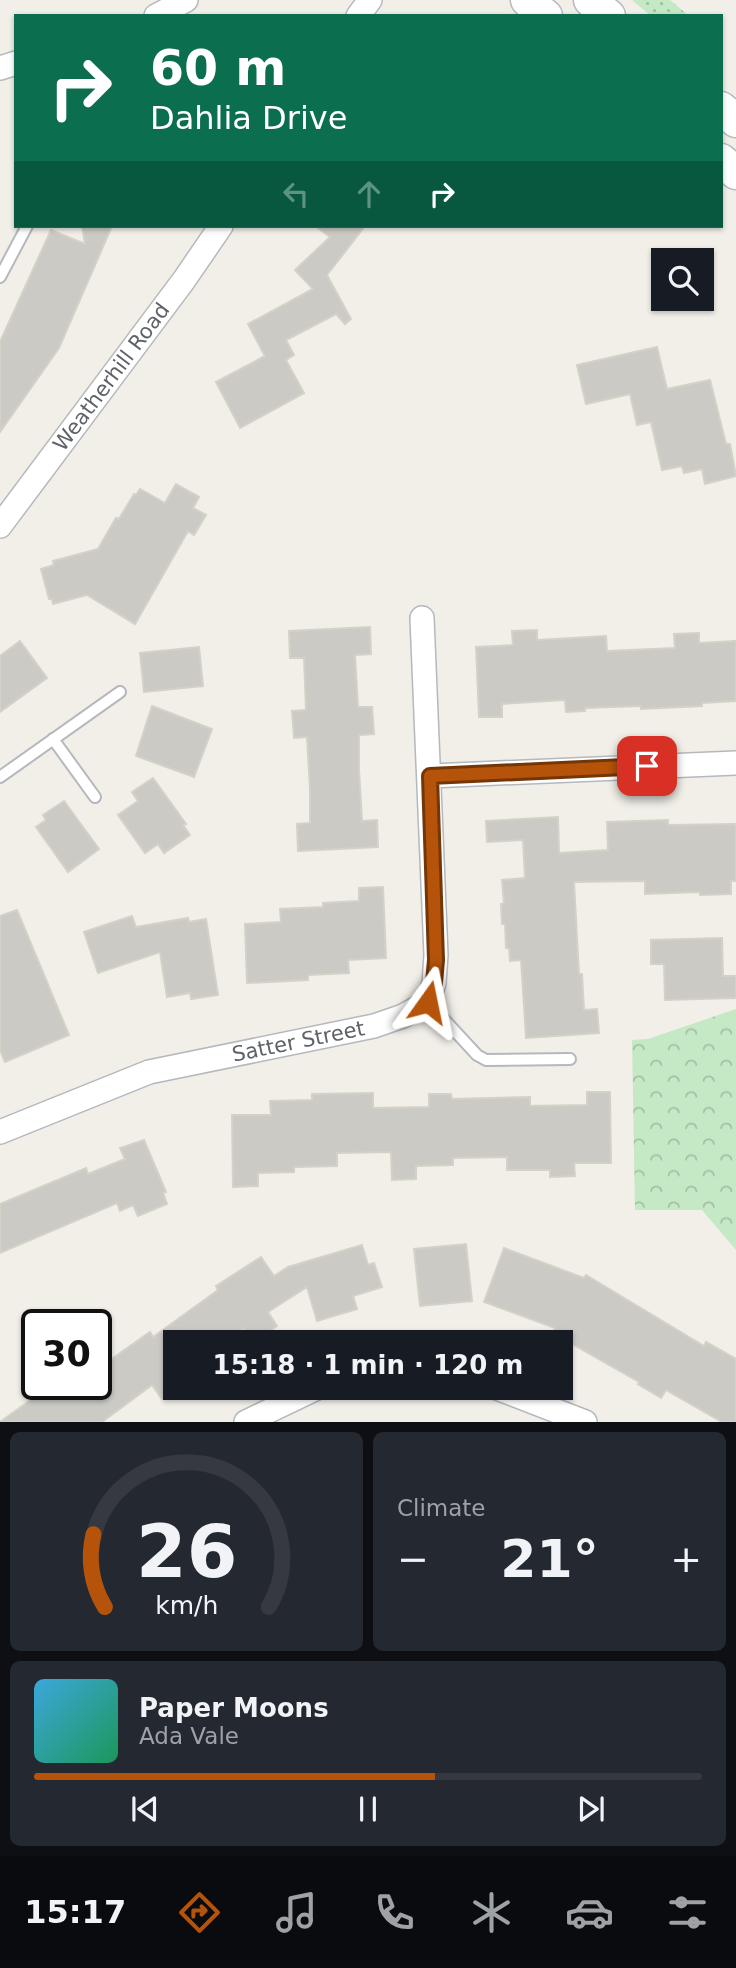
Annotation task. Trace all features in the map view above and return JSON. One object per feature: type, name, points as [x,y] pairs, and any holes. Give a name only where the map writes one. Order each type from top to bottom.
[{"type":"main road","points":[[527,0],[544,14]]},
{"type":"main road","points":[[590,0],[607,14]]},
{"type":"street","points":[[160,14],[187,0]]},
{"type":"street","name":"Weatherhill Road","points":[[0,526],[184,280],[220,228]]},
{"type":"street","points":[[422,618],[436,960],[434,983],[428,1002]]},
{"type":"street","points":[[430,776],[736,763]]},
{"type":"street","name":"Satter Street","points":[[0,1132],[149,1072],[374,1026],[402,1016],[428,1002]]},
{"type":"street","points":[[246,1422],[292,1400]]},
{"type":"street","points":[[528,1400],[584,1422]]},
{"type":"lane","points":[[0,277],[15,254],[26,228]]},
{"type":"lane","points":[[0,777],[120,692]]},
{"type":"lane","points":[[53,739],[95,797]]},
{"type":"lane","points":[[428,1002],[477,1055],[486,1060],[570,1059]]},
{"type":"green space","points":[[632,0],[670,0],[687,14],[649,14]]},
{"type":"green space","points":[[736,1009],[736,1250],[702,1210],[635,1210],[632,1040],[648,1039]]},
{"type":"building","points":[[82,228],[111,228],[59,348],[0,432],[0,342],[51,230],[85,244]]},
{"type":"building","points":[[318,228],[363,228],[327,275],[351,319],[345,324],[336,314],[286,340],[294,355],[286,360],[304,393],[240,428],[216,382],[265,356],[248,324],[313,289],[295,270],[330,237]]},
{"type":"building","points":[[657,347],[667,389],[710,380],[726,444],[730,444],[736,476],[705,484],[702,469],[684,473],[682,466],[662,470],[651,422],[637,425],[630,394],[586,404],[577,365]]},
{"type":"building","points":[[176,484],[199,497],[193,508],[206,515],[194,535],[188,531],[135,624],[87,595],[53,604],[52,599],[49,599],[41,569],[54,565],[53,561],[98,549],[116,518],[119,519],[140,489],[165,503]]},
{"type":"building","points":[[370,627],[371,654],[355,655],[358,707],[372,707],[374,734],[359,735],[359,770],[362,821],[377,820],[378,847],[298,851],[297,824],[310,823],[310,789],[307,737],[294,738],[292,711],[306,710],[304,658],[290,658],[289,631]]},
{"type":"building","points":[[537,630],[537,640],[606,636],[607,651],[675,648],[674,634],[699,633],[699,643],[736,641],[736,701],[702,703],[702,706],[585,708],[585,711],[566,712],[565,700],[502,704],[502,717],[479,717],[476,647],[513,645],[512,631]]},
{"type":"building","points":[[20,641],[47,678],[0,712],[0,656]]},
{"type":"building","points":[[199,647],[203,686],[144,692],[140,653]]},
{"type":"building","points":[[152,706],[212,729],[194,777],[136,756]]},
{"type":"building","points":[[153,778],[186,824],[183,825],[190,835],[164,853],[158,844],[145,853],[118,815],[138,801],[132,792]]},
{"type":"building","points":[[64,801],[99,849],[68,872],[36,827],[46,820],[43,815]]},
{"type":"building","points":[[558,817],[559,853],[608,850],[607,822],[668,820],[668,825],[736,824],[736,881],[731,881],[731,894],[700,895],[700,892],[645,894],[645,881],[574,882],[579,974],[582,974],[584,1010],[597,1009],[599,1033],[526,1038],[521,960],[510,961],[509,948],[506,948],[505,924],[502,924],[501,904],[504,904],[502,880],[525,878],[523,840],[487,842],[486,821]]},
{"type":"building","points":[[383,887],[386,958],[348,960],[349,973],[308,975],[308,980],[247,983],[245,924],[281,922],[280,909],[323,907],[323,903],[359,901],[359,888]]},
{"type":"building","points":[[17,910],[69,1035],[5,1062],[0,1050],[0,916]]},
{"type":"building","points":[[132,916],[136,927],[188,918],[189,922],[206,919],[218,995],[191,999],[190,993],[167,997],[160,952],[98,973],[84,932]]},
{"type":"building","points":[[722,938],[723,976],[736,976],[736,998],[665,1000],[664,964],[651,964],[651,940]]},
{"type":"building","points":[[587,1092],[610,1092],[611,1163],[574,1163],[575,1176],[550,1177],[550,1170],[507,1170],[507,1157],[453,1158],[453,1165],[416,1166],[416,1179],[392,1180],[391,1152],[337,1153],[337,1166],[294,1167],[294,1172],[258,1173],[258,1186],[233,1187],[232,1115],[271,1115],[270,1101],[312,1100],[312,1094],[373,1093],[373,1108],[429,1107],[429,1094],[451,1094],[452,1099],[530,1097],[530,1106],[587,1105]]},
{"type":"building","points":[[144,1140],[166,1192],[163,1193],[167,1204],[138,1216],[133,1205],[120,1211],[117,1203],[0,1253],[0,1204],[86,1168],[88,1174],[125,1159],[120,1148]]},
{"type":"building","points":[[466,1244],[472,1301],[420,1306],[414,1249]]},
{"type":"building","points":[[362,1245],[368,1265],[374,1263],[382,1287],[353,1296],[357,1309],[317,1321],[307,1287],[268,1312],[277,1326],[271,1330],[163,1330],[163,1398],[152,1385],[102,1422],[0,1422],[31,1400],[112,1400],[112,1359],[150,1332],[153,1337],[218,1290],[216,1286],[261,1257],[274,1276],[288,1267]]},
{"type":"building","points":[[504,1248],[584,1278],[586,1275],[704,1346],[706,1342],[736,1359],[736,1422],[722,1422],[666,1390],[661,1398],[638,1384],[639,1382],[573,1344],[573,1330],[554,1330],[555,1328],[484,1302]]},
{"type":"route","points":[[428,1002],[434,983],[436,960],[430,776],[647,766]]}]
